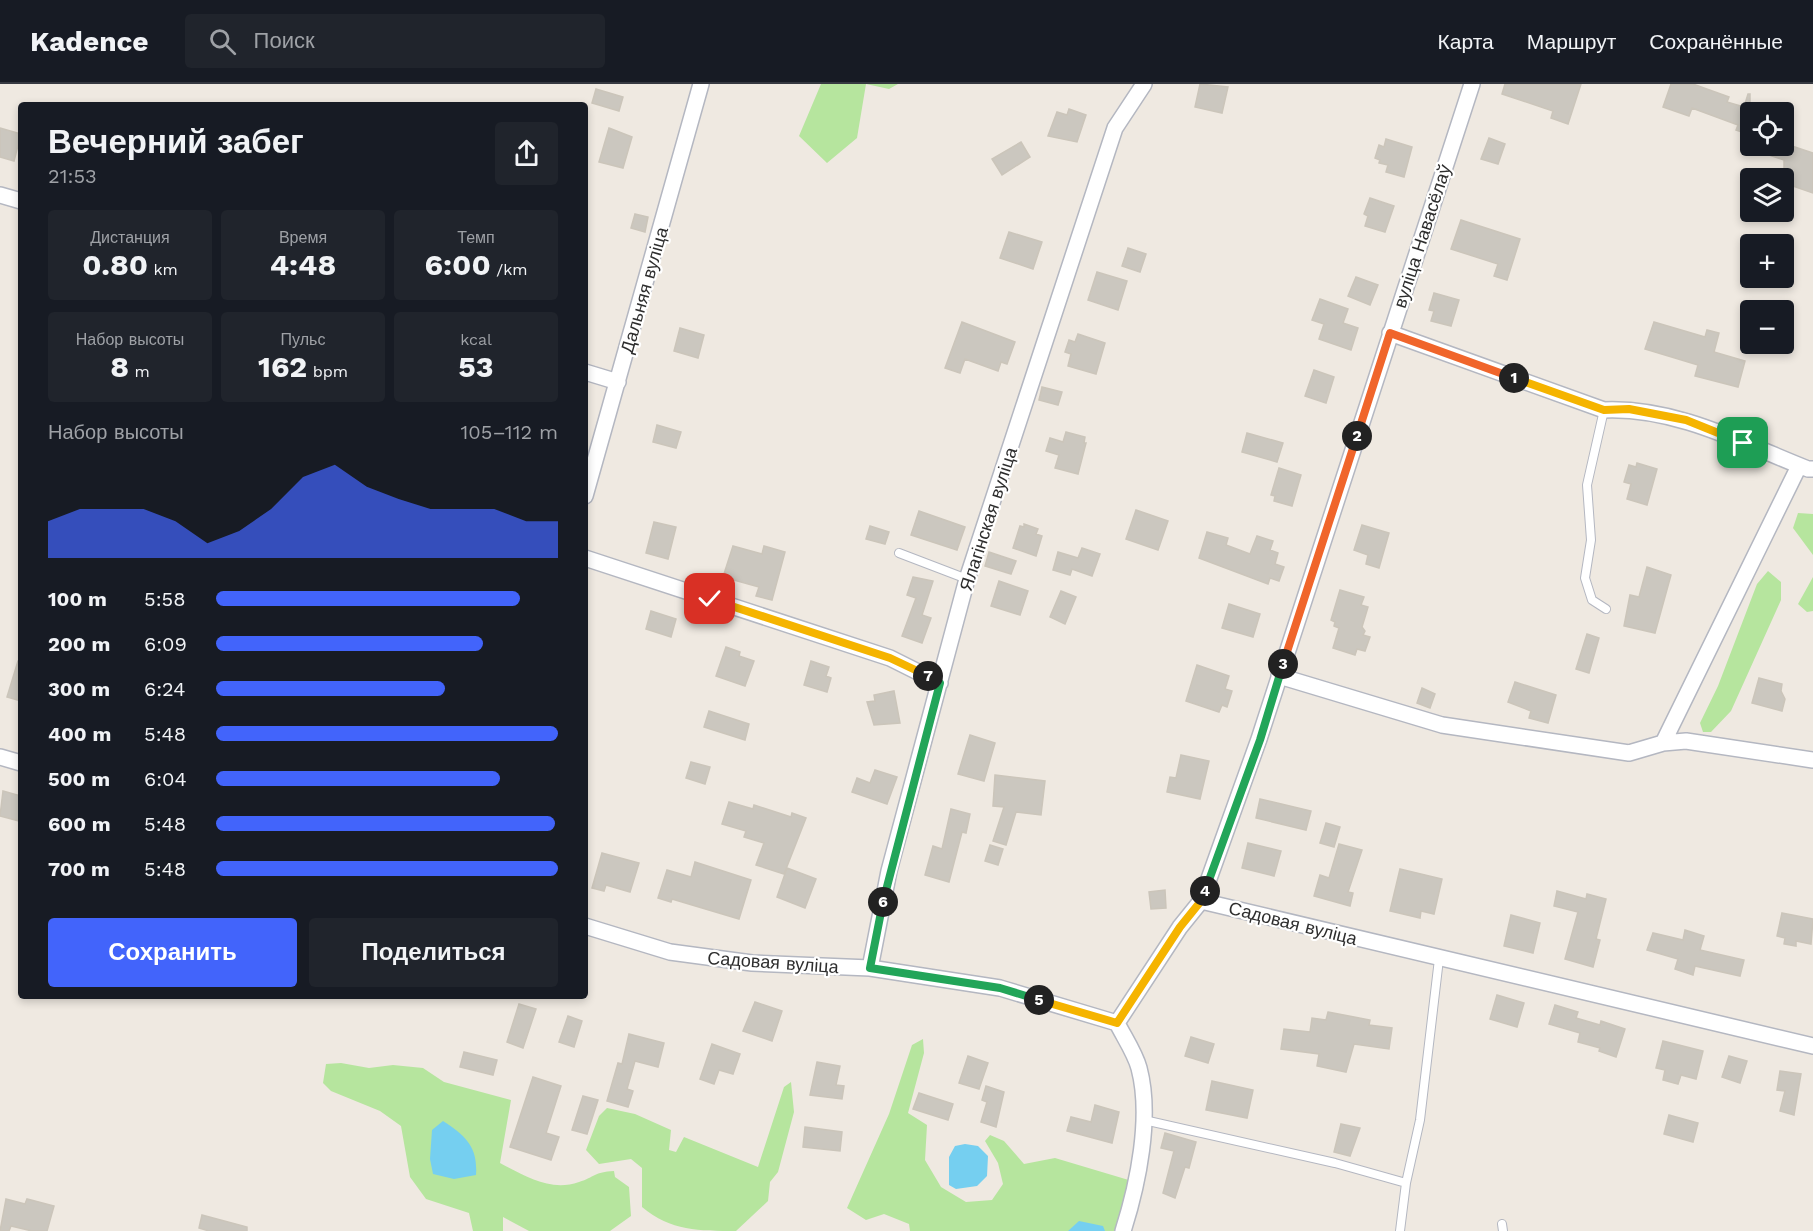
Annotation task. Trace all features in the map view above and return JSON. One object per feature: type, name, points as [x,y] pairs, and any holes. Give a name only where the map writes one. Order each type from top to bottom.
[{"type":"street","name":"Дальняя вуліца","points":[[588,486],[701,84]]},
{"type":"street","name":"Ялагінская вуліца","points":[[870,968],[889,871],[967,579],[1115,128],[1144,84]]},
{"type":"street","name":"вуліца Навасёлаў","points":[[1201,901],[1279,676],[1472,84]]},
{"type":"street","points":[[0,195],[18,200]]},
{"type":"street","points":[[1390,333],[1604,410],[1629,409],[1686,420],[1806,467],[1662,743]]},
{"type":"street","points":[[588,373],[618,382]]},
{"type":"street","points":[[588,559],[890,658],[940,683]]},
{"type":"street","points":[[1279,676],[1442,725],[1629,753],[1662,743],[1686,741],[1813,760]]},
{"type":"street","points":[[0,757],[18,762]]},
{"type":"street","points":[[1123,1231],[1134,1195],[1144,1120],[1139,1068],[1117,1023],[1180,927],[1201,901]]},
{"type":"street","name":"Садовая вуліца","points":[[1201,901],[1813,1046]]},
{"type":"street","name":"Садовая вуліца","points":[[588,927],[670,952],[752,963],[870,968],[1000,988],[1117,1023]]},
{"type":"lane","points":[[1604,410],[1587,485],[1591,540],[1585,578],[1592,600],[1606,609]]},
{"type":"lane","points":[[899,553],[967,579]]},
{"type":"lane","points":[[1400,1231],[1406,1184],[1420,1120],[1439,959]]},
{"type":"lane","points":[[1144,1120],[1335,1163],[1406,1184]]},
{"type":"green space","points":[[821,84],[866,84],[857,138],[827,163],[799,136]]},
{"type":"green space","points":[[866,84],[898,84],[889,89]]},
{"type":"green space","points":[[1798,513],[1813,514],[1813,555],[1793,528]]},
{"type":"green space","points":[[1768,571],[1781,582],[1781,600],[1731,711],[1711,732],[1703,732],[1700,723],[1718,686],[1757,584]]},
{"type":"green space","points":[[1813,577],[1813,611],[1807,612],[1798,604]]},
{"type":"green space","points":[[923,1039],[924,1053],[908,1113],[927,1125],[925,1160],[941,1187],[966,1202],[992,1200],[1003,1184],[998,1163],[985,1141],[990,1135],[1004,1141],[1024,1164],[1055,1158],[1132,1181],[1123,1219],[1115,1231],[910,1231],[909,1224],[884,1214],[866,1220],[847,1208],[889,1114],[912,1045]]},
{"type":"green space","points":[[341,1063],[369,1068],[393,1065],[423,1068],[444,1082],[511,1100],[500,1163],[538,1181],[558,1185],[568,1185],[614,1171],[615,1177],[629,1187],[631,1216],[610,1231],[529,1231],[503,1217],[503,1231],[473,1231],[469,1213],[426,1199],[410,1177],[401,1126],[380,1111],[331,1091],[323,1083],[326,1064]]},
{"type":"green space","points":[[791,1082],[794,1112],[778,1172],[770,1182],[768,1201],[736,1231],[698,1230],[664,1221],[642,1207],[642,1168],[631,1159],[599,1164],[586,1150],[599,1116],[607,1108],[635,1114],[671,1130],[669,1150],[676,1152],[684,1137],[758,1167],[784,1087]]},
{"type":"water","points":[[443,1121],[469,1143],[475,1157],[476,1175],[454,1179],[433,1174],[430,1159],[432,1130]]},
{"type":"water","points":[[965,1144],[978,1146],[988,1156],[987,1176],[977,1186],[956,1189],[949,1185],[949,1157],[955,1146]]},
{"type":"water","points":[[1079,1221],[1103,1226],[1105,1231],[1068,1231]]},
{"type":"building","points":[[1200,84],[1228,87],[1222,113],[1195,107]]},
{"type":"building","points":[[1505,84],[1581,84],[1568,124],[1551,118],[1553,111],[1502,94]]},
{"type":"building","points":[[1671,84],[1693,84],[1729,97],[1727,102],[1740,106],[1740,131],[1736,130],[1738,125],[1692,108],[1689,116],[1663,107]]},
{"type":"building","points":[[596,89],[623,97],[619,111],[592,103]]},
{"type":"building","points":[[1748,94],[1750,94],[1750,102],[1746,102]]},
{"type":"building","points":[[1069,109],[1086,115],[1077,142],[1048,136],[1057,112],[1067,115]]},
{"type":"building","points":[[0,128],[18,133],[14,161],[0,157]]},
{"type":"building","points":[[609,128],[632,137],[623,168],[599,162]]},
{"type":"building","points":[[1489,138],[1505,144],[1498,164],[1481,159]]},
{"type":"building","points":[[1386,139],[1412,147],[1404,177],[1386,172],[1388,165],[1379,163],[1380,160],[1375,158],[1379,145],[1384,147]]},
{"type":"building","points":[[1021,142],[1030,157],[1002,175],[992,159]]},
{"type":"building","points":[[1794,147],[1813,153],[1813,193],[1794,186],[1794,168],[1784,168],[1784,160],[1772,156],[1794,156]]},
{"type":"building","points":[[1370,198],[1394,206],[1385,232],[1365,226],[1368,216],[1364,214]]},
{"type":"building","points":[[635,214],[648,217],[645,232],[631,228]]},
{"type":"building","points":[[1461,220],[1520,239],[1507,280],[1494,276],[1498,264],[1451,249]]},
{"type":"building","points":[[1009,232],[1042,242],[1033,269],[1000,258]]},
{"type":"building","points":[[1128,248],[1146,254],[1140,272],[1122,266]]},
{"type":"building","points":[[1097,272],[1127,281],[1118,310],[1088,300]]},
{"type":"building","points":[[1356,277],[1378,285],[1370,305],[1348,296]]},
{"type":"building","points":[[1434,293],[1459,300],[1451,326],[1431,321],[1434,311],[1429,310]]},
{"type":"building","points":[[1320,299],[1348,309],[1343,323],[1358,328],[1351,350],[1319,339],[1324,324],[1312,320]]},
{"type":"building","points":[[962,322],[1015,342],[1007,364],[1001,362],[998,371],[965,359],[960,373],[945,368]]},
{"type":"building","points":[[1654,322],[1705,337],[1707,330],[1719,333],[1714,352],[1745,361],[1738,387],[1695,376],[1698,365],[1645,349]]},
{"type":"building","points":[[680,328],[704,335],[698,358],[674,351]]},
{"type":"building","points":[[1078,334],[1105,343],[1096,374],[1068,366],[1071,354],[1065,352],[1069,340],[1075,342]]},
{"type":"building","points":[[1314,370],[1334,377],[1326,403],[1305,396]]},
{"type":"building","points":[[1042,387],[1062,392],[1058,405],[1039,400]]},
{"type":"building","points":[[657,425],[681,432],[676,448],[653,442]]},
{"type":"building","points":[[1066,432],[1085,437],[1084,443],[1086,443],[1078,474],[1055,468],[1059,455],[1046,451],[1050,438],[1063,442]]},
{"type":"building","points":[[1247,433],[1283,443],[1277,462],[1242,452]]},
{"type":"building","points":[[1637,463],[1657,469],[1647,505],[1627,499],[1631,484],[1624,482],[1629,465],[1636,467]]},
{"type":"building","points":[[1279,468],[1301,475],[1292,506],[1274,501],[1275,496],[1271,495]]},
{"type":"building","points":[[1136,510],[1168,521],[1158,550],[1126,539]]},
{"type":"building","points":[[919,511],[965,527],[957,550],[911,535]]},
{"type":"building","points":[[654,522],[676,527],[668,559],[646,553]]},
{"type":"building","points":[[1024,524],[1038,529],[1036,534],[1042,536],[1036,556],[1013,548],[1020,526],[1024,527]]},
{"type":"building","points":[[1362,525],[1389,533],[1379,568],[1366,564],[1368,555],[1354,550]]},
{"type":"building","points":[[870,526],[889,532],[885,544],[866,539]]},
{"type":"building","points":[[1207,532],[1228,538],[1226,545],[1250,554],[1257,536],[1273,541],[1270,550],[1278,553],[1275,564],[1284,567],[1279,581],[1270,578],[1268,584],[1199,558]]},
{"type":"building","points":[[733,546],[762,554],[764,546],[785,552],[772,600],[756,596],[759,587],[723,577]]},
{"type":"building","points":[[1082,548],[1100,554],[1092,576],[1072,569],[1070,575],[1053,570],[1058,552],[1078,558]]},
{"type":"building","points":[[989,552],[1016,561],[1011,574],[985,566]]},
{"type":"building","points":[[1647,567],[1671,575],[1655,633],[1624,626],[1630,595],[1639,597]]},
{"type":"building","points":[[913,577],[933,581],[922,615],[931,618],[922,643],[902,636],[916,598],[907,595]]},
{"type":"building","points":[[999,581],[1028,591],[1020,615],[991,606]]},
{"type":"building","points":[[1340,590],[1364,597],[1361,605],[1368,607],[1362,627],[1365,631],[1363,635],[1370,637],[1365,651],[1357,649],[1355,655],[1333,648],[1339,628],[1334,626],[1335,622],[1331,620]]},
{"type":"building","points":[[1061,591],[1076,597],[1065,624],[1050,617]]},
{"type":"building","points":[[1229,604],[1260,614],[1253,637],[1222,628]]},
{"type":"building","points":[[651,611],[676,619],[671,637],[646,629]]},
{"type":"building","points":[[1587,634],[1599,638],[1589,673],[1576,669]]},
{"type":"building","points":[[726,647],[740,652],[739,656],[754,661],[745,686],[716,676]]},
{"type":"building","points":[[18,661],[18,700],[7,697]]},
{"type":"building","points":[[811,661],[829,667],[826,676],[831,678],[827,692],[804,685]]},
{"type":"building","points":[[1197,665],[1229,676],[1225,689],[1232,691],[1227,707],[1222,705],[1219,712],[1186,701]]},
{"type":"building","points":[[1759,678],[1782,684],[1781,691],[1785,699],[1782,711],[1752,703]]},
{"type":"building","points":[[1515,682],[1556,695],[1548,723],[1529,718],[1531,711],[1508,702]]},
{"type":"building","points":[[1422,688],[1435,694],[1430,708],[1417,703]]},
{"type":"building","points":[[894,691],[900,723],[874,725],[867,702],[875,701],[874,695]]},
{"type":"building","points":[[709,711],[749,724],[745,740],[704,727]]},
{"type":"building","points":[[970,735],[995,743],[984,781],[958,774]]},
{"type":"building","points":[[1181,755],[1209,761],[1200,799],[1167,792],[1170,777],[1176,778]]},
{"type":"building","points":[[691,762],[710,767],[705,784],[686,778]]},
{"type":"building","points":[[875,770],[897,777],[887,804],[852,792],[857,778],[870,783]]},
{"type":"building","points":[[995,775],[1045,781],[1041,815],[1016,812],[1006,845],[993,841],[1004,807],[993,806]]},
{"type":"building","points":[[3,791],[18,795],[18,821],[0,816]]},
{"type":"building","points":[[1260,799],[1311,811],[1306,830],[1256,818]]},
{"type":"building","points":[[729,802],[753,809],[754,805],[791,817],[792,813],[806,818],[784,874],[756,865],[764,843],[744,837],[746,831],[722,824]]},
{"type":"building","points":[[951,809],[970,814],[966,833],[962,832],[949,882],[925,875],[933,846],[942,849]]},
{"type":"building","points":[[1326,823],[1340,827],[1334,847],[1320,843]]},
{"type":"building","points":[[1248,843],[1281,851],[1274,876],[1242,868]]},
{"type":"building","points":[[1339,844],[1362,850],[1348,892],[1353,893],[1350,906],[1314,896],[1320,875],[1329,878]]},
{"type":"building","points":[[990,845],[1003,849],[998,865],[985,861]]},
{"type":"building","points":[[602,853],[639,863],[630,892],[606,885],[604,891],[592,888]]},
{"type":"building","points":[[695,862],[751,880],[739,919],[672,899],[671,902],[658,898],[667,870],[691,877]]},
{"type":"building","points":[[787,868],[816,879],[805,908],[777,897]]},
{"type":"building","points":[[1400,869],[1442,879],[1434,914],[1421,911],[1420,918],[1390,911]]},
{"type":"building","points":[[1165,890],[1166,908],[1151,909],[1149,892]]},
{"type":"building","points":[[1557,891],[1586,899],[1587,894],[1606,899],[1596,939],[1600,940],[1593,967],[1565,959],[1578,912],[1554,906]]},
{"type":"building","points":[[1782,913],[1813,919],[1811,944],[1796,941],[1796,946],[1784,944],[1785,938],[1777,936]]},
{"type":"building","points":[[1511,915],[1540,923],[1533,953],[1504,946]]},
{"type":"building","points":[[1685,930],[1704,936],[1700,950],[1744,960],[1740,976],[1695,966],[1693,975],[1675,969],[1678,959],[1647,950],[1653,933],[1683,940]]},
{"type":"building","points":[[1497,995],[1524,1003],[1517,1027],[1490,1019]]},
{"type":"building","points":[[755,1002],[782,1011],[772,1041],[743,1031]]},
{"type":"building","points":[[519,1004],[536,1009],[523,1048],[507,1042]]},
{"type":"building","points":[[1555,1005],[1578,1012],[1576,1018],[1600,1025],[1601,1021],[1625,1029],[1616,1057],[1599,1051],[1600,1048],[1578,1042],[1580,1033],[1549,1024]]},
{"type":"building","points":[[1328,1012],[1370,1020],[1369,1025],[1392,1028],[1389,1049],[1354,1044],[1346,1072],[1317,1066],[1319,1054],[1281,1049],[1284,1029],[1310,1032],[1312,1018],[1326,1020]]},
{"type":"building","points":[[568,1016],[582,1021],[574,1047],[559,1042]]},
{"type":"building","points":[[629,1034],[664,1043],[658,1067],[635,1061],[627,1089],[633,1091],[628,1107],[607,1101],[618,1063],[622,1064]]},
{"type":"building","points":[[1191,1037],[1214,1044],[1208,1063],[1185,1056]]},
{"type":"building","points":[[1663,1041],[1703,1051],[1696,1079],[1681,1075],[1678,1084],[1663,1080],[1665,1070],[1656,1068]]},
{"type":"building","points":[[712,1044],[740,1054],[733,1074],[719,1070],[714,1084],[700,1079]]},
{"type":"building","points":[[464,1052],[497,1060],[493,1075],[460,1067]]},
{"type":"building","points":[[968,1056],[988,1063],[979,1089],[959,1083]]},
{"type":"building","points":[[1729,1056],[1747,1061],[1740,1083],[1722,1077]]},
{"type":"building","points":[[817,1062],[840,1066],[836,1085],[844,1086],[842,1099],[810,1095]]},
{"type":"building","points":[[1780,1071],[1801,1074],[1794,1115],[1780,1111],[1785,1091],[1777,1090]]},
{"type":"building","points":[[533,1077],[561,1086],[546,1133],[559,1137],[551,1160],[510,1147]]},
{"type":"building","points":[[1212,1081],[1253,1090],[1247,1118],[1206,1110]]},
{"type":"building","points":[[986,1086],[1004,1092],[996,1127],[981,1122],[987,1102],[982,1100]]},
{"type":"building","points":[[919,1093],[953,1104],[948,1120],[913,1109]]},
{"type":"building","points":[[583,1096],[598,1100],[587,1134],[572,1130]]},
{"type":"building","points":[[1095,1105],[1119,1112],[1112,1143],[1067,1131],[1071,1117],[1091,1122]]},
{"type":"building","points":[[1669,1115],[1698,1123],[1693,1142],[1664,1134]]},
{"type":"building","points":[[1341,1124],[1360,1128],[1350,1156],[1334,1152]]},
{"type":"building","points":[[805,1127],[842,1132],[840,1151],[803,1147]]},
{"type":"building","points":[[1165,1133],[1196,1142],[1189,1168],[1185,1167],[1175,1198],[1163,1193],[1174,1151],[1161,1148]]},
{"type":"building","points":[[6,1199],[25,1204],[27,1199],[54,1206],[47,1231],[32,1231],[11,1226],[9,1231],[0,1231]]},
{"type":"building","points":[[202,1215],[247,1227],[247,1231],[209,1231],[199,1228]]},
{"type":"route","points":[[710,599],[890,658],[940,683],[889,871],[870,968],[1000,988],[1117,1023],[1180,927],[1201,901],[1260,740],[1390,333],[1604,410],[1629,409],[1686,420],[1743,443]]}]
